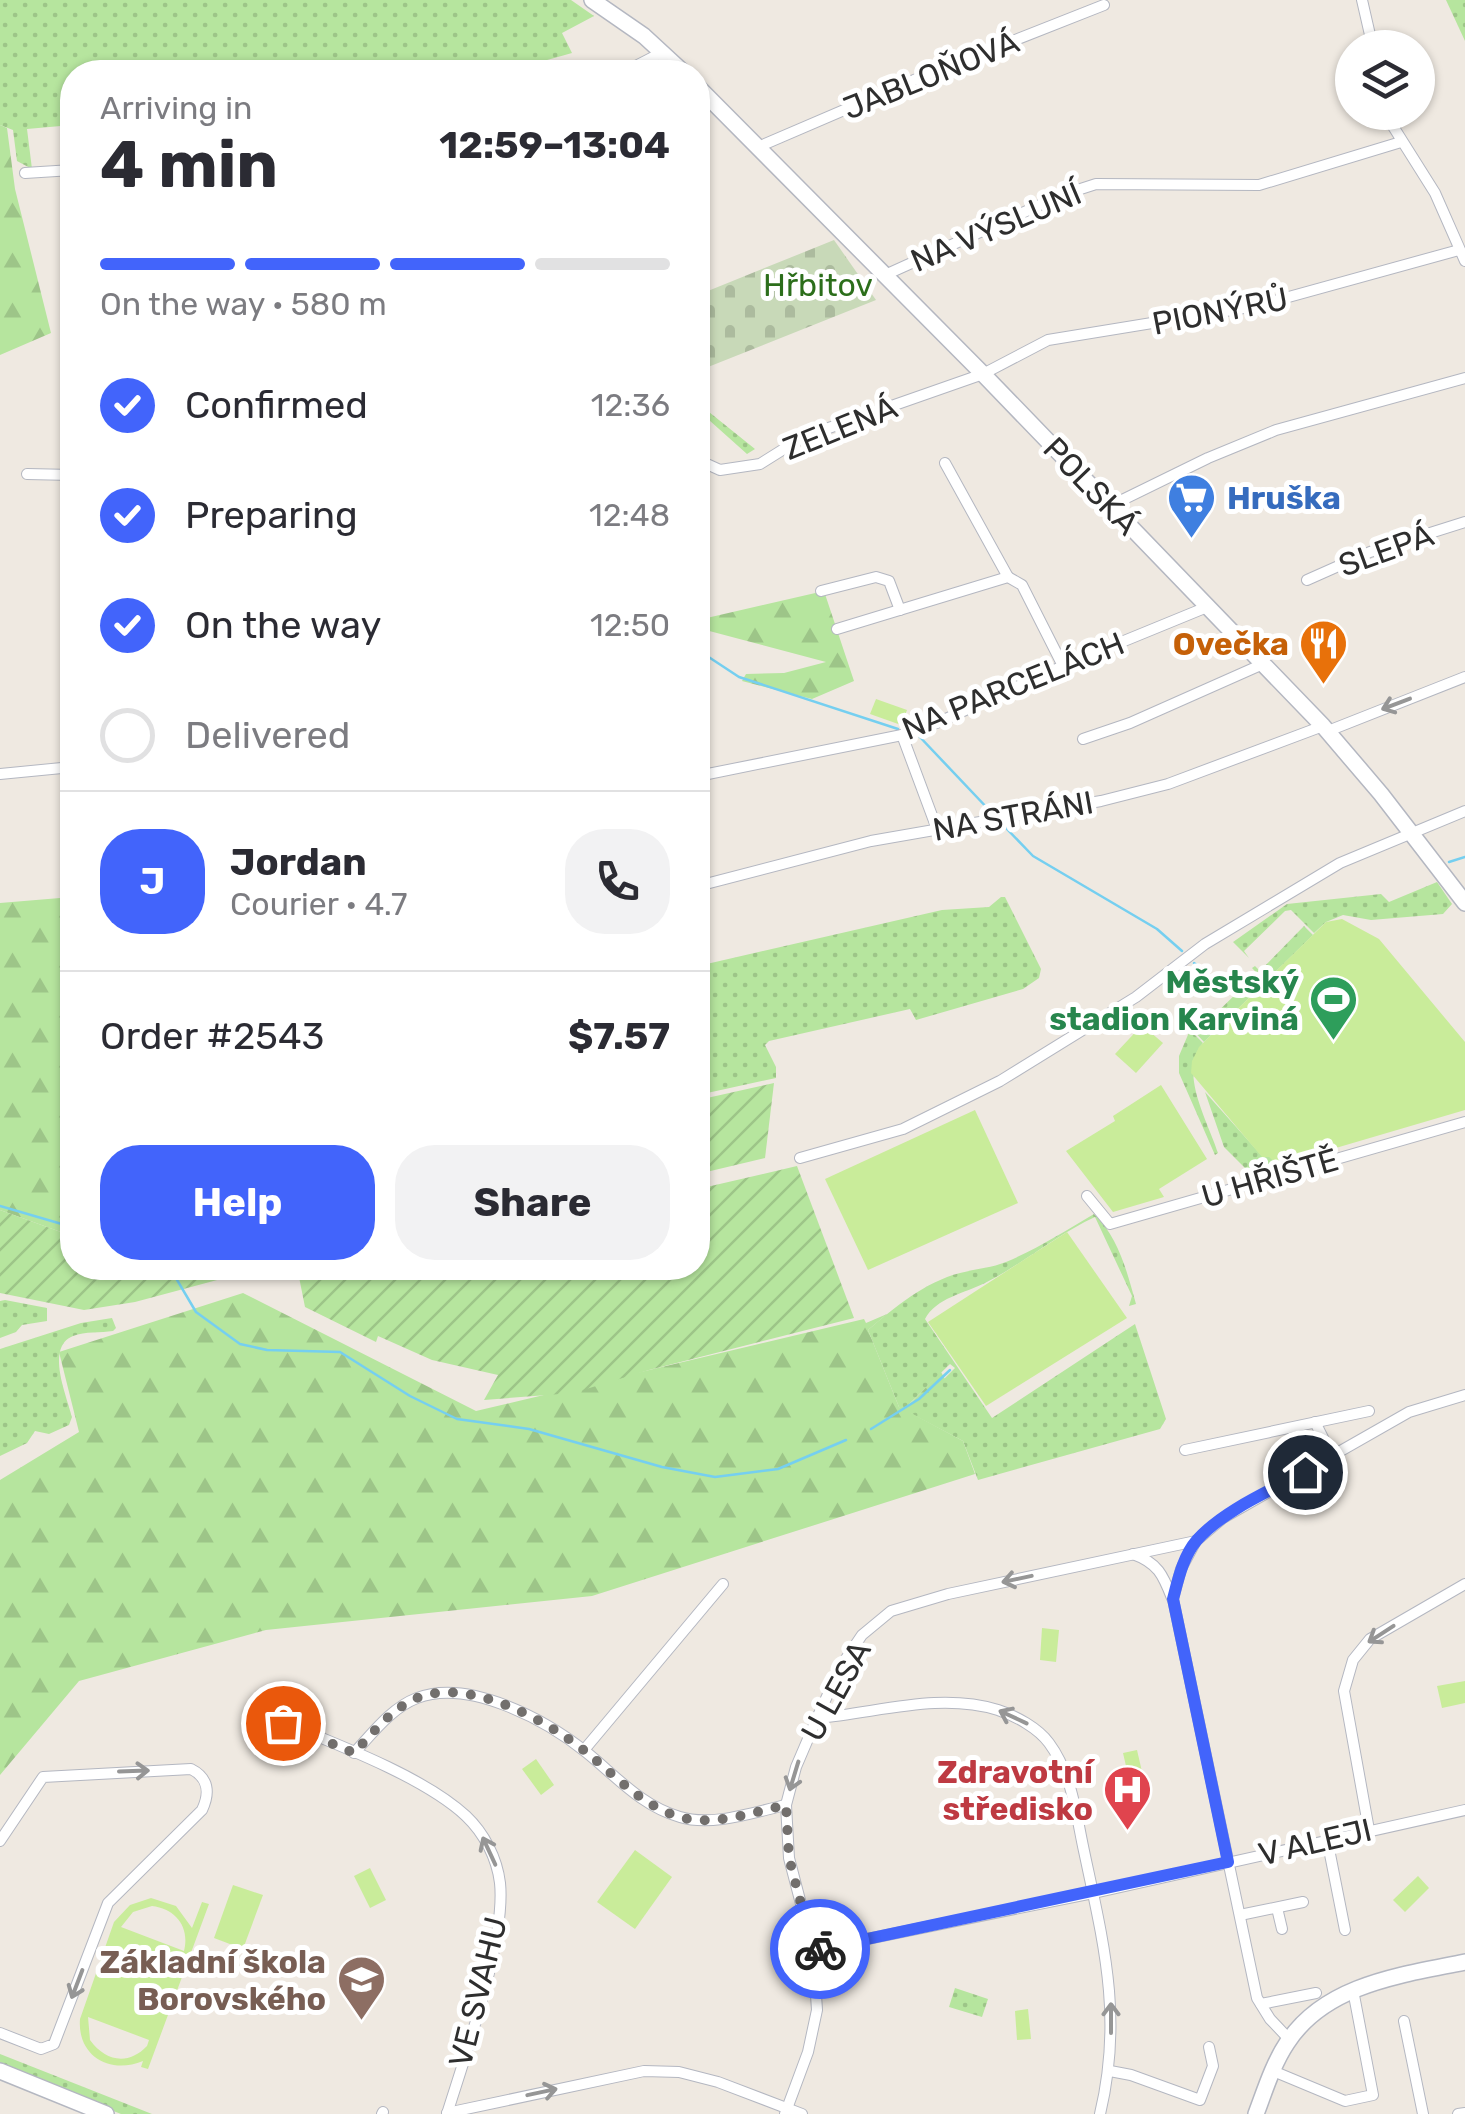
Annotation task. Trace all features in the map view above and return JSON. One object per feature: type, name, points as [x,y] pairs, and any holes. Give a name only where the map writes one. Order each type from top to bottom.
[{"type":"street","points":[[592,0],[671,60]]},
{"type":"street","points":[[1362,0],[1369,30]]},
{"type":"street","name":"JABLOŇOVÁ","points":[[758,147],[1104,5]]},
{"type":"street","points":[[647,60],[663,52]]},
{"type":"street","name":"POLSKÁ","points":[[710,99],[1325,728],[1465,903]]},
{"type":"street","points":[[1395,130],[1434,193],[1462,256]]},
{"type":"street","name":"NA VÝSLUNÍ","points":[[885,275],[1062,194],[1096,184],[1259,185],[1402,142]]},
{"type":"street","points":[[24,173],[60,171]]},
{"type":"street","name":"PIONÝRŮ","points":[[983,374],[1048,340],[1256,306],[1462,256]]},
{"type":"street","name":"ZELENÁ","points":[[710,465],[720,470],[760,464],[804,437],[983,374]]},
{"type":"street","points":[[1110,506],[1276,430],[1465,378]]},
{"type":"street","points":[[945,463],[1008,577],[1022,586],[1063,666]]},
{"type":"street","points":[[27,474],[60,475]]},
{"type":"street","name":"SLEPÁ","points":[[1307,580],[1370,552],[1465,522]]},
{"type":"street","points":[[821,590],[876,577],[890,581],[900,610]]},
{"type":"street","points":[[836,629],[1008,577]]},
{"type":"street","name":"NA PARCELÁCH","points":[[710,774],[902,735],[1207,607]]},
{"type":"street","points":[[1084,739],[1130,724],[1263,664]]},
{"type":"street","name":"NA STRÁNI","points":[[710,883],[814,854],[1102,801],[1168,784],[1465,677]]},
{"type":"street","points":[[902,735],[937,830]]},
{"type":"street","points":[[0,774],[60,768]]},
{"type":"street","points":[[800,1158],[903,1129],[1000,1081],[1136,996],[1234,927],[1340,863],[1465,811]]},
{"type":"street","name":"U HŘIŠTĚ","points":[[1086,1196],[1110,1224],[1465,1122]]},
{"type":"street","points":[[1173,1599],[1181,1569],[1196,1542],[1223,1518],[1409,1412],[1465,1395]]},
{"type":"street","points":[[1185,1450],[1368,1411]]},
{"type":"street","points":[[1315,1422],[1332,1456]]},
{"type":"street","name":"U LESA","points":[[786,2111],[808,2052],[818,2010],[813,1950],[789,1858],[786,1805],[796,1767],[817,1718],[841,1666],[862,1635],[891,1612],[948,1594],[1196,1542]]},
{"type":"street","points":[[1133,1554],[1150,1560],[1162,1573],[1173,1599],[1261,2004],[1289,2039]]},
{"type":"street","points":[[584,1750],[723,1584]]},
{"type":"street","points":[[1369,1830],[1344,1691],[1352,1660],[1370,1638],[1465,1584]]},
{"type":"street","points":[[354,1753],[393,1713],[416,1698],[438,1693],[473,1695],[546,1724],[584,1750],[636,1795],[684,1819],[711,1820],[786,1805]]},
{"type":"street","points":[[817,1718],[906,1703],[960,1703],[999,1710],[1028,1724],[1048,1741],[1068,1775],[1112,2004],[1110,2070],[1100,2114]]},
{"type":"street","name":"VE SVAHU","points":[[253,1710],[423,1786],[466,1816],[488,1845],[500,1880],[494,1944],[447,2113]]},
{"type":"street","points":[[0,1841],[38,1780],[52,1775],[191,1769],[202,1776],[208,1793],[202,1810],[108,1903],[54,2044],[40,2049],[5,2036]]},
{"type":"street","name":"V ALEJI","points":[[813,1950],[1093,1893],[1465,1810]]},
{"type":"street","points":[[1328,1840],[1345,1930]]},
{"type":"street","points":[[1240,1915],[1303,1902]]},
{"type":"street","points":[[1277,1908],[1282,1929]]},
{"type":"street","points":[[1261,2112],[1272,2071],[1289,2039],[1308,2018],[1353,1990],[1393,1976],[1465,1962]]},
{"type":"street","points":[[1272,2071],[1345,2102],[1373,2095],[1353,1990]]},
{"type":"street","points":[[1261,2004],[1316,1993]]},
{"type":"street","points":[[1404,2021],[1423,2114]]},
{"type":"street","points":[[1110,2070],[1200,2100],[1213,2066],[1209,2047]]},
{"type":"street","points":[[0,2071],[106,2114]]},
{"type":"street","points":[[447,2113],[644,2071],[679,2072],[718,2082],[802,2114]]},
{"type":"green space","points":[[0,0],[571,0],[594,16],[562,33],[572,53],[547,60],[60,60],[60,126],[27,129],[32,169],[17,161],[13,130],[0,125]]},
{"type":"green space","points":[[1446,0],[1465,0],[1465,41]]},
{"type":"green space","points":[[0,125],[7,128],[15,189],[51,333],[0,355]]},
{"type":"green space","name":"Hřbitov","points":[[834,240],[876,300],[710,366],[710,290]]},
{"type":"green space","points":[[710,413],[755,449],[747,454],[710,421]]},
{"type":"green space","points":[[824,591],[854,681],[812,699],[742,681],[746,674],[784,673],[826,662],[710,631],[710,617]]},
{"type":"green space","points":[[876,699],[907,710],[901,725],[870,714]]},
{"type":"green space","points":[[1437,882],[1452,904],[1443,914],[1371,920],[1343,915],[1326,922],[1314,933],[1291,910],[1285,911],[1244,951],[1249,958],[1233,942],[1287,904],[1381,894],[1389,902]]},
{"type":"green space","points":[[1005,897],[1041,969],[1039,978],[1023,989],[916,1020],[910,1009],[769,1041],[765,1045],[776,1067],[776,1078],[710,1092],[710,963],[942,910],[989,907]]},
{"type":"green space","points":[[60,898],[60,1232],[0,1210],[0,903]]},
{"type":"green space","name":"Městský stadion Karviná","points":[[1342,919],[1379,939],[1465,1042],[1465,1110],[1278,1165],[1269,1157],[1262,1157],[1191,1073],[1192,1061],[1199,1047],[1326,922]]},
{"type":"green space","points":[[1304,926],[1313,935],[1265,982],[1252,968],[1260,971]]},
{"type":"green space","points":[[1245,974],[1259,988],[1204,1042],[1191,1028],[1198,1031],[1247,983]]},
{"type":"green space","points":[[1142,1025],[1163,1043],[1136,1073],[1115,1054]]},
{"type":"green space","points":[[1190,1030],[1203,1043],[1193,1068],[1194,1082],[1218,1153],[1215,1155],[1179,1073],[1179,1056]]},
{"type":"green space","points":[[774,1083],[765,1158],[710,1171],[710,1097]]},
{"type":"green space","points":[[1161,1085],[1207,1159],[1159,1189],[1164,1197],[1113,1212],[1066,1151],[1115,1121],[1113,1116]]},
{"type":"green space","points":[[1205,1092],[1262,1156],[1269,1156],[1278,1165],[1250,1173],[1224,1147]]},
{"type":"green space","points":[[975,1110],[1018,1203],[868,1270],[825,1179]]},
{"type":"green space","points":[[797,1166],[854,1318],[573,1393],[484,1400],[498,1375],[432,1360],[378,1336],[376,1342],[305,1307],[300,1280],[710,1280],[710,1186]]},
{"type":"green space","points":[[0,1210],[60,1232],[60,1280],[217,1280],[135,1302],[84,1310],[0,1293]]},
{"type":"green space","points":[[1094,1214],[1116,1245],[1136,1304],[1129,1306],[1132,1296],[1095,1217],[985,1283],[944,1301],[925,1319],[992,1418],[1135,1324],[1166,1419],[1160,1429],[978,1480],[963,1441],[910,1413],[955,1368],[950,1364],[903,1410],[868,1330],[935,1282],[1006,1262]]},
{"type":"green space","points":[[1067,1232],[1127,1318],[986,1406],[928,1322]]},
{"type":"green space","points":[[243,1293],[476,1411],[864,1319],[866,1323],[887,1314],[868,1330],[899,1407],[905,1409],[941,1372],[945,1379],[911,1413],[963,1441],[975,1474],[592,1596],[266,1630],[79,1681],[0,1775],[0,1480],[79,1432],[59,1352]]},
{"type":"green space","points":[[0,1301],[47,1308],[47,1321],[22,1325],[0,1338]]},
{"type":"green space","points":[[112,1318],[116,1328],[113,1331],[73,1336],[60,1350],[60,1373],[72,1417],[69,1425],[49,1434],[35,1431],[27,1443],[0,1456],[0,1349],[81,1323]]},
{"type":"green space","points":[[1042,1628],[1059,1630],[1056,1662],[1040,1660]]},
{"type":"green space","points":[[1465,1681],[1465,1703],[1442,1708],[1437,1686]]},
{"type":"green space","points":[[1137,1750],[1143,1776],[1129,1779],[1123,1753]]},
{"type":"green space","points":[[536,1759],[554,1785],[541,1795],[522,1769]]},
{"type":"green space","points":[[635,1850],[672,1877],[635,1929],[597,1902]]},
{"type":"green space","points":[[370,1868],[386,1900],[370,1908],[354,1876]]},
{"type":"green space","points":[[1418,1876],[1429,1888],[1405,1912],[1393,1900]]},
{"type":"green space","points":[[233,1885],[263,1895],[243,1949],[214,1938]]},
{"type":"green space","points":[[151,1898],[176,1906],[192,1928],[202,1902],[209,1904],[148,2069],[141,2067],[143,2061],[119,2066],[98,2059],[80,2032],[80,2019],[114,1922],[130,1905]],"holes":[[[152,1906],[168,1911],[179,1921],[185,1934],[184,1951],[121,1927],[133,1912]],[[88,2017],[149,2040],[147,2046],[125,2058],[103,2053],[90,2040]]]},
{"type":"green space","points":[[955,1988],[988,1999],[982,2017],[949,2007]]},
{"type":"green space","points":[[1028,2009],[1031,2039],[1017,2040],[1015,2011]]},
{"type":"green space","points":[[0,2054],[152,2114],[121,2114],[0,2066]]},
{"type":"waterway","points":[[710,658],[739,677],[898,729]]},
{"type":"waterway","points":[[918,735],[991,812]]},
{"type":"waterway","points":[[1004,826],[1033,856],[1157,929],[1182,951]]},
{"type":"waterway","points":[[1449,862],[1465,857]]},
{"type":"waterway","points":[[1194,963],[1214,980]]},
{"type":"waterway","points":[[0,1206],[60,1224]]},
{"type":"waterway","points":[[177,1280],[196,1312],[240,1344],[267,1350],[340,1352],[410,1396],[457,1419],[529,1429],[662,1467],[715,1477],[778,1469],[846,1440]]},
{"type":"waterway","points":[[871,1429],[919,1399],[950,1370]]},
{"type":"way so far","points":[[283,1723],[354,1753],[393,1713],[416,1698],[438,1693],[473,1695],[546,1724],[584,1750],[636,1795],[684,1819],[711,1820],[786,1805],[789,1858],[813,1950],[820,1949]]},
{"type":"place","name":"Hruška","points":[[1192,540]]},
{"type":"place","name":"Ovečka","points":[[1324,686]]},
{"type":"place","name":"Městský stadion Karviná","points":[[1334,1042]]},
{"type":"place","name":"Zdravotní středisko","points":[[1128,1832]]},
{"type":"place","name":"Základní škola Borovského","points":[[361,2022]]},
{"type":"route","points":[[820,1949],[1228,1862],[1173,1599],[1181,1569],[1196,1542],[1223,1518],[1305,1472]]}]
